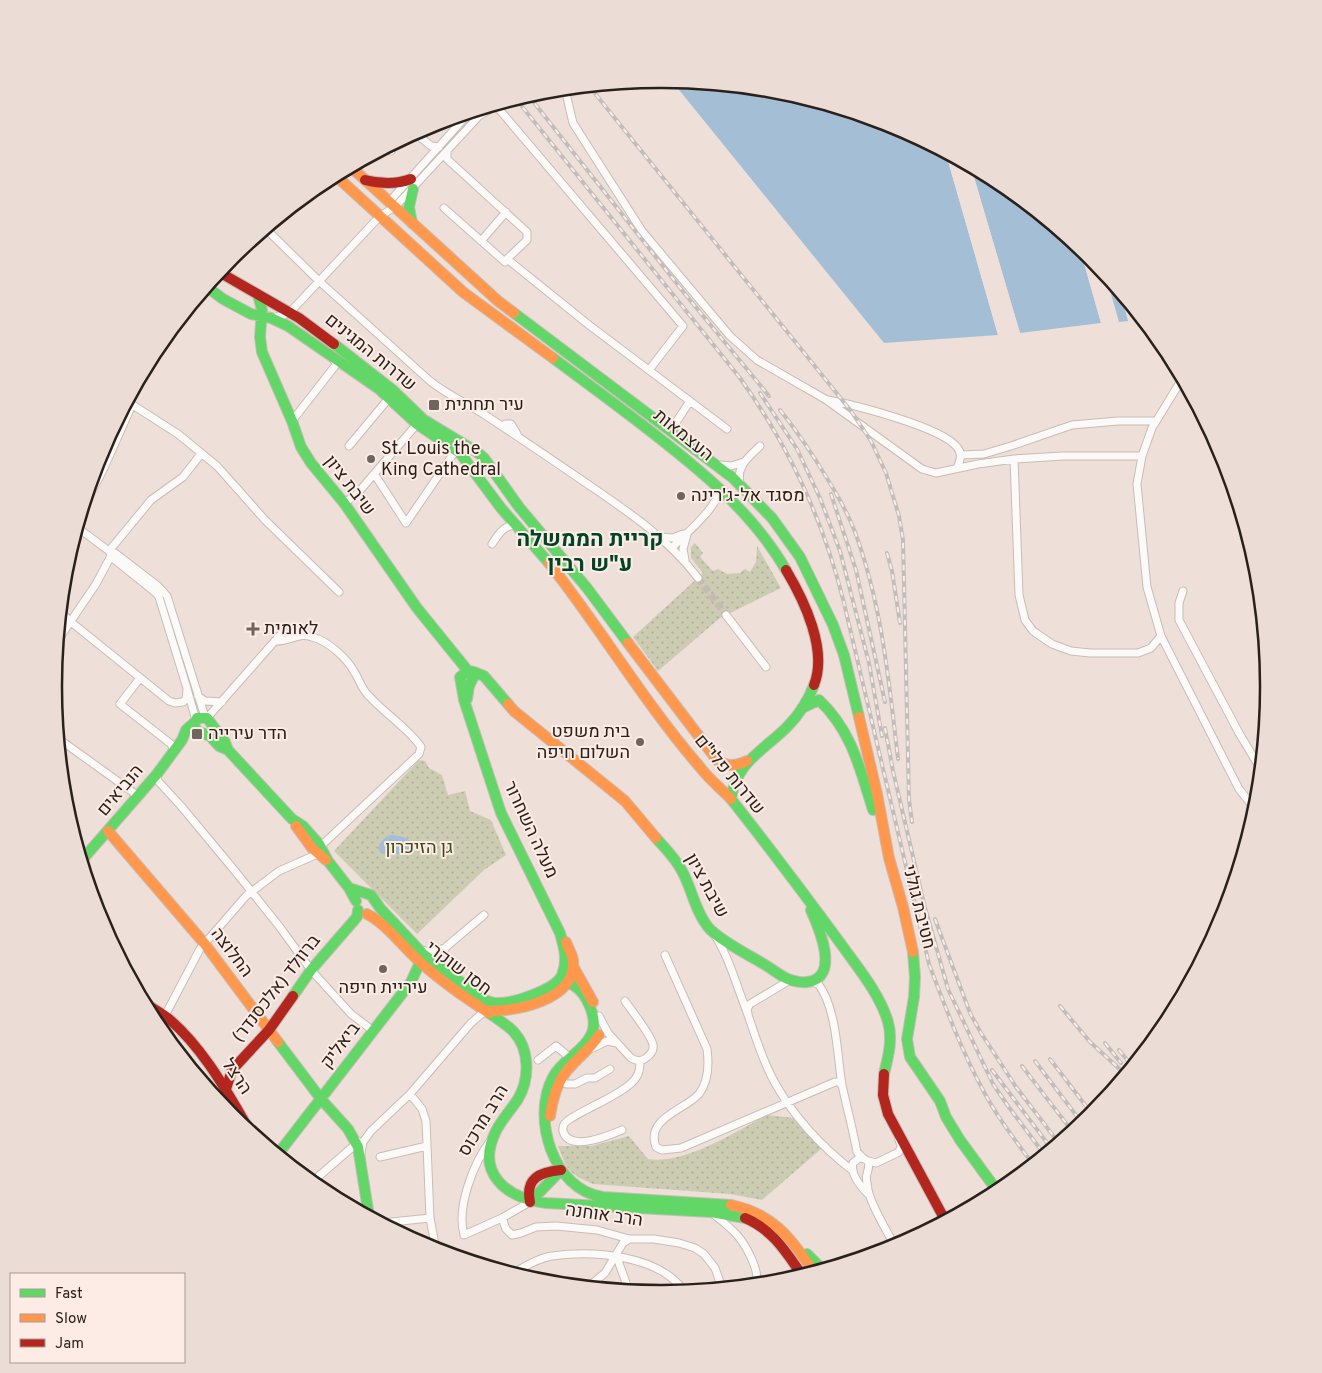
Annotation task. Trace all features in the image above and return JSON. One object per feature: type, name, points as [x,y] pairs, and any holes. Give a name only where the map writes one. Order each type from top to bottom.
[{"type":"main road","name":"העצמאות","points":[[356,172],[468,297],[624,410],[719,486],[736,502],[762,533],[783,563],[795,585],[812,627],[819,659],[818,673],[809,696],[790,725],[748,760],[734,780],[731,799]]},
{"type":"main road","name":"העצמאות","points":[[343,180],[412,224],[498,301],[671,430],[742,486],[785,534],[809,573],[826,610]]},
{"type":"main road","points":[[365,180],[389,184],[412,184],[409,207],[412,224]]},
{"type":"main road","name":"שדרות המגינים","points":[[225,277],[289,312],[345,352],[394,391],[424,420],[477,452],[492,469]]},
{"type":"main road","name":"שדרות המגינים","points":[[212,291],[251,314],[266,317],[288,326],[389,398],[417,424],[456,450],[477,476]]},
{"type":"main road","name":"שיבת ציון","points":[[258,295],[266,317],[260,337],[262,352],[292,420],[301,447],[310,463],[344,503],[469,678],[481,674],[514,711],[625,801],[682,870],[701,916],[712,932],[790,980],[798,982],[810,981]]},
{"type":"main road","points":[[477,476],[482,468],[488,466],[492,469]]},
{"type":"main road","name":"שדרות פלי\"ם","points":[[492,469],[519,507],[587,588],[717,760],[723,765],[732,766],[748,760]]},
{"type":"main road","name":"שדרות פלי\"ם","points":[[477,476],[501,508],[539,550],[571,591],[642,693],[699,767],[731,799],[867,982],[888,1019],[891,1051],[884,1071],[883,1094],[889,1118],[906,1143],[942,1214]]},
{"type":"main road","name":"חטיבת גולני","points":[[826,610],[838,639],[848,674],[877,794],[889,858],[914,955],[914,997],[907,1039],[908,1051],[913,1062],[940,1101],[946,1117],[960,1140],[993,1185]]},
{"type":"main road","name":"מעלה השחרור","points":[[469,678],[467,710],[501,813],[560,933],[572,953],[574,968]]},
{"type":"main road","points":[[801,709],[819,700],[829,708],[841,724],[859,768],[889,858]]},
{"type":"main road","name":"הנביאים","points":[[87,854],[157,774],[182,740],[186,730],[202,724]]},
{"type":"main road","name":"חסן שוקרי","points":[[202,724],[219,746],[228,750],[292,819],[298,830],[349,888],[360,908],[378,920],[421,956]]},
{"type":"main road","name":"החלוצה","points":[[108,831],[204,943],[321,1099],[355,1140]]},
{"type":"main road","points":[[349,888],[365,894]]},
{"type":"main road","points":[[801,891],[816,921],[826,955],[825,970],[818,978],[810,981]]},
{"type":"main road","points":[[360,908],[358,896],[365,894]]},
{"type":"main road","name":"חסן שוקרי","points":[[365,894],[371,895],[380,908],[433,968],[474,1003],[488,1006]]},
{"type":"main road","name":"ברוולד (אלכסנדר)","points":[[226,1089],[232,1070],[269,1030],[311,970],[357,916],[360,908],[374,909],[375,900]]},
{"type":"main road","name":"מעלה השחרור","points":[[554,984],[561,977],[565,963],[565,950],[560,933]]},
{"type":"main road","name":"ביאליק","points":[[282,1149],[372,1030],[411,982],[421,956]]},
{"type":"main road","points":[[411,982],[433,968]]},
{"type":"main road","name":"חסן שוקרי","points":[[433,968],[480,998],[498,1019],[516,1035],[524,1054]]},
{"type":"main road","points":[[488,1006],[504,1010],[536,1003],[558,992],[568,984],[574,968]]},
{"type":"main road","points":[[547,1134],[552,1103],[560,1081],[569,1067],[592,1046],[599,1034],[599,1016],[587,989],[574,968]]},
{"type":"main road","points":[[488,1006],[534,994],[554,984],[568,984],[575,986],[581,993],[591,1013],[594,1028],[591,1036],[557,1071],[547,1092],[545,1110],[547,1134],[553,1156],[561,1170],[530,1202]]},
{"type":"main road","name":"הרצל","points":[[159,1013],[188,1039],[226,1089],[238,1110]]},
{"type":"main road","name":"הרב מרכוס","points":[[492,1138],[524,1086],[527,1073],[524,1054]]},
{"type":"main road","points":[[940,1101],[952,1114],[1000,1180]]},
{"type":"main road","name":"הרב אוחנה","points":[[492,1138],[490,1160],[491,1168],[496,1178],[510,1193],[530,1202],[711,1212],[747,1218],[761,1226],[780,1243],[798,1269]]},
{"type":"main road","points":[[355,1140],[360,1158],[368,1208]]},
{"type":"main road","name":"הרב אוחנה","points":[[561,1170],[581,1190],[592,1196],[736,1205],[758,1212],[782,1229],[792,1241]]},
{"type":"main road","points":[[792,1241],[817,1265]]},
{"type":"main road","points":[[792,1241],[810,1266]]},
{"type":"street","points":[[566,96],[573,124],[642,231],[730,336],[757,360],[825,399],[922,469],[936,473],[1014,459],[1063,456],[1142,456]]},
{"type":"street","points":[[502,109],[684,326],[649,370]]},
{"type":"street","points":[[266,317],[279,317],[289,312],[478,117]]},
{"type":"street","points":[[412,184],[439,147],[460,124]]},
{"type":"street","points":[[422,139],[431,146],[439,147]]},
{"type":"street","points":[[444,208],[505,262],[527,240],[528,234],[526,230],[447,159],[447,151]]},
{"type":"street","points":[[481,241],[506,212]]},
{"type":"street","points":[[270,233],[319,281],[446,394],[474,408],[502,426],[511,424],[518,437],[631,514],[660,537],[669,548]]},
{"type":"street","points":[[507,259],[727,429]]},
{"type":"street","points":[[292,420],[334,366],[335,361],[333,358]]},
{"type":"street","points":[[1178,385],[1152,428],[1142,456],[1137,484],[1147,587],[1161,636],[1239,789],[1248,801]]},
{"type":"street","points":[[349,446],[389,398]]},
{"type":"street","points":[[825,399],[864,407],[946,437],[958,447],[961,455],[957,468]]},
{"type":"street","points":[[671,430],[690,401]]},
{"type":"street","points":[[133,406],[178,434],[217,466],[265,520],[339,592]]},
{"type":"street","points":[[961,455],[984,454],[1072,425],[1118,421],[1156,421]]},
{"type":"street","points":[[344,503],[356,495],[375,475],[417,424]]},
{"type":"street","points":[[101,475],[116,439]]},
{"type":"street","points":[[742,486],[739,471],[744,462],[760,446]]},
{"type":"street","points":[[375,475],[406,523],[456,450]]},
{"type":"street","points":[[66,629],[96,584],[110,552],[150,500],[183,477],[201,454]]},
{"type":"street","points":[[1014,459],[1019,595],[1026,620],[1033,631],[1052,644],[1071,652],[1090,653],[1138,652],[1151,648],[1161,636]]},
{"type":"street","points":[[715,464],[731,466],[744,462]]},
{"type":"street","points":[[686,562],[683,553],[685,537],[719,496],[719,486]]},
{"type":"street","points":[[712,506],[724,502],[736,502]]},
{"type":"street","points":[[501,508],[504,520],[501,531]]},
{"type":"street","points":[[492,544],[507,526],[517,525]]},
{"type":"street","points":[[660,537],[673,538],[692,528]]},
{"type":"street","points":[[669,548],[692,528]]},
{"type":"street","points":[[83,532],[110,552],[115,560],[159,597],[186,685],[202,724]]},
{"type":"street","points":[[653,533],[654,537],[686,562],[698,578]]},
{"type":"street","points":[[110,552],[115,553],[158,586],[167,596],[198,696],[202,724]]},
{"type":"street","points":[[1183,591],[1179,603],[1179,620],[1238,733],[1255,759]]},
{"type":"street","points":[[726,614],[766,667]]},
{"type":"street","points":[[67,618],[169,701],[175,703],[183,702],[186,699],[186,685]]},
{"type":"street","points":[[202,724],[281,634]]},
{"type":"street","points":[[164,1016],[204,943],[250,891],[278,871],[318,854],[323,844],[419,754],[421,750],[418,744],[368,695],[348,663],[322,641],[308,636],[297,636],[282,642],[275,641]]},
{"type":"street","points":[[140,678],[120,704],[171,744],[174,751]]},
{"type":"street","points":[[198,696],[205,701],[222,702]]},
{"type":"street","points":[[66,744],[134,793],[135,800]]},
{"type":"street","points":[[157,774],[158,781],[181,806],[279,926],[311,970],[351,1014],[372,1030]]},
{"type":"street","points":[[421,956],[437,952],[447,946],[484,915]]},
{"type":"street","points":[[712,932],[726,956],[770,1073],[787,1102],[823,1146],[844,1165],[854,1173],[862,1176],[867,1174]]},
{"type":"street","points":[[433,968],[447,946]]},
{"type":"street","points":[[665,955],[707,1049],[709,1064],[706,1082],[698,1095],[662,1119],[655,1132],[654,1142],[656,1147],[662,1150],[681,1148],[835,1082],[840,1082],[842,1086]]},
{"type":"street","points":[[748,1015],[750,1004],[790,980]]},
{"type":"street","points":[[810,981],[819,985],[828,1001],[842,1086],[857,1152],[870,1166],[867,1174],[869,1195]]},
{"type":"street","points":[[622,1130],[607,1137],[583,1142],[567,1138],[563,1128],[564,1123],[574,1116],[633,1082],[638,1075],[640,1061],[650,1054],[653,1045],[650,1038],[625,1001]]},
{"type":"street","points":[[471,1023],[474,1003]]},
{"type":"street","points":[[360,1158],[363,1142],[370,1131],[410,1094],[488,1006]]},
{"type":"street","points":[[599,1016],[606,1031],[631,1058],[640,1061]]},
{"type":"street","points":[[586,1052],[607,1041],[618,1043]]},
{"type":"street","points":[[538,1060],[556,1046],[569,1057]]},
{"type":"street","points":[[560,1081],[570,1084],[580,1083],[587,1078],[595,1078],[610,1068]]},
{"type":"street","points":[[410,1094],[424,1114],[428,1146],[430,1218],[434,1240]]},
{"type":"street","points":[[775,1108],[788,1109],[795,1112]]},
{"type":"street","name":"שדרות פלי\"ם","points":[[865,1160],[876,1163],[899,1152],[901,1145],[889,1118]]},
{"type":"street","points":[[318,1176],[359,1135],[370,1131]]},
{"type":"street","name":"הרב מרכוס","points":[[492,1138],[478,1157],[469,1185],[462,1216],[464,1235],[502,1218]]},
{"type":"street","points":[[380,1157],[428,1146]]},
{"type":"street","points":[[865,1160],[857,1159],[852,1163],[854,1173],[861,1186],[869,1195],[891,1239]]},
{"type":"street","points":[[502,1218],[530,1202]]},
{"type":"street","points":[[711,1212],[740,1239],[758,1277]]},
{"type":"street","points":[[392,1221],[430,1218]]},
{"type":"street","name":"הרב אוחנה","points":[[502,1218],[506,1229],[512,1235],[536,1227],[556,1226],[597,1230],[629,1239],[654,1239],[679,1243],[695,1248],[704,1254],[714,1268],[720,1282]]},
{"type":"street","points":[[595,1281],[605,1273],[623,1243],[629,1239]]},
{"type":"street","points":[[616,1255],[627,1284]]},
{"type":"street","points":[[523,1269],[538,1260],[552,1256],[616,1255],[654,1267],[666,1273],[679,1285]]},
{"type":"green space","points":[[695,543],[703,553],[700,557],[713,571],[718,569],[727,574],[740,573],[745,569],[750,572],[756,562],[757,546],[781,588],[720,618],[658,671],[633,637],[703,573],[691,558],[691,547]]},
{"type":"green space","name":"גן הזיכרון","points":[[419,760],[425,761],[429,768],[442,775],[448,795],[465,791],[470,811],[491,820],[506,855],[484,870],[417,934],[334,851]]},
{"type":"green space","points":[[767,1115],[794,1118],[821,1149],[762,1200],[730,1194],[593,1184],[570,1170],[558,1146],[591,1146],[629,1136],[648,1159],[662,1160],[678,1157],[709,1146]]},
{"type":"water","points":[[678,88],[739,93],[816,108],[890,134],[948,162],[998,335],[884,343]]},
{"type":"water","points":[[974,177],[1025,212],[1084,263],[1101,323],[1020,333]]},
{"type":"water","points":[[1110,291],[1125,309],[1128,321],[1119,322]]},
{"type":"water","points":[[391,835],[408,839],[411,842],[412,845],[408,852],[405,854],[384,854],[379,851],[382,841]]},
{"type":"pier","points":[[948,162],[953,164],[1001,334],[998,335]]},
{"type":"pier","points":[[970,174],[974,177],[1020,333],[1017,333]]},
{"type":"pier","points":[[1084,263],[1088,268],[1104,323],[1101,323]]},
{"type":"tunnel","points":[[698,578],[726,615]]},
{"type":"railway","points":[[594,92],[851,411],[871,441],[886,473],[899,516],[903,540],[909,800],[912,822]]},
{"type":"railway","points":[[534,102],[685,294],[769,396]]},
{"type":"railway","points":[[521,105],[740,378],[758,404],[789,457],[814,511],[835,569],[929,964],[975,1075],[1000,1119],[1028,1158]]},
{"type":"railway","points":[[760,393],[797,449],[820,498],[840,551],[869,663],[882,736]]},
{"type":"railway","points":[[780,410],[803,440],[826,477],[842,504],[855,532],[872,587],[878,616],[888,673],[898,759]]},
{"type":"railway","points":[[831,494],[856,570],[885,702]]},
{"type":"railway","points":[[887,553],[892,571],[900,623]]},
{"type":"railway","points":[[885,728],[924,904],[948,989],[993,1084],[1040,1149]]},
{"type":"railway","points":[[935,919],[970,1013],[1016,1087],[1054,1137]]},
{"type":"railway","points":[[1060,1006],[1090,1042],[1120,1070]]},
{"type":"railway","points":[[1105,1043],[1121,1063]]},
{"type":"railway","points":[[1119,1050],[1128,1061]]},
{"type":"railway","points":[[1050,1059],[1087,1107]]},
{"type":"railway","points":[[1035,1061],[1077,1116]]},
{"type":"railway","points":[[1022,1066],[1068,1125]]},
{"type":"railway","points":[[992,1070],[1047,1143]]},
{"type":"traffic: fast","points":[[412,223],[409,207],[413,189]]},
{"type":"traffic: fast","points":[[212,291],[251,314],[271,318],[288,326],[379,389],[417,424],[460,453],[501,508],[549,563]]},
{"type":"traffic: fast","points":[[258,295],[262,310],[260,337],[262,352],[292,421],[301,447],[311,463],[344,503],[417,608],[468,671]]},
{"type":"traffic: fast","points":[[514,313],[733,478],[772,518],[800,557],[833,625],[844,655],[859,717]]},
{"type":"traffic: fast","points":[[334,344],[394,391],[424,420],[484,458],[519,507],[587,588],[628,643]]},
{"type":"traffic: fast","points":[[553,358],[685,458],[723,492],[757,529],[786,570]]},
{"type":"traffic: fast","points":[[349,888],[371,895],[380,908],[423,954],[485,1000],[503,1003],[522,999],[542,991],[558,981],[564,970],[565,959],[560,933],[501,813],[464,700],[460,677],[468,671],[484,676],[508,704]]},
{"type":"traffic: fast","points":[[467,699],[469,686],[473,678],[470,672]]},
{"type":"traffic: fast","points":[[814,685],[799,713],[745,766],[738,776],[731,799],[814,907],[880,1001],[888,1022],[890,1035],[884,1074]]},
{"type":"traffic: fast","points":[[802,708],[819,700],[840,724],[854,751],[873,810]]},
{"type":"traffic: fast","points":[[228,750],[225,742],[207,718],[197,718],[194,725],[197,731],[210,736],[219,746],[228,750],[292,819],[303,826],[319,844],[328,861],[349,888],[356,901]]},
{"type":"traffic: fast","points":[[87,854],[157,774],[182,740],[186,730],[195,722]]},
{"type":"traffic: fast","points":[[656,838],[680,867],[700,914],[708,927],[719,937],[788,979],[795,981],[805,982],[817,978],[823,972],[825,951],[819,928],[811,910]]},
{"type":"traffic: fast","points":[[293,996],[311,970],[357,917],[358,910]]},
{"type":"traffic: fast","points":[[913,952],[914,997],[907,1039],[910,1057],[940,1101],[946,1117],[960,1140],[993,1185]]},
{"type":"traffic: fast","points":[[282,1149],[411,982],[422,958]]},
{"type":"traffic: fast","points":[[554,984],[568,983],[578,989],[587,1000],[594,1022],[591,1035],[583,1046],[557,1071],[547,1094],[544,1112],[546,1131],[551,1150],[559,1167],[571,1181],[586,1192],[603,1197],[731,1205]]},
{"type":"traffic: fast","points":[[489,1013],[510,1028],[519,1038],[523,1046],[526,1064],[525,1082],[522,1091],[498,1127],[490,1146],[489,1159],[492,1171],[498,1181],[507,1189],[518,1196],[546,1203],[711,1212],[745,1218]]},
{"type":"traffic: fast","points":[[278,1042],[321,1099],[348,1129],[358,1147],[368,1208]]},
{"type":"traffic: fast","points":[[530,1202],[561,1170]]},
{"type":"traffic: fast","points":[[807,1254],[818,1265]]},
{"type":"traffic: slow","points":[[356,172],[498,301],[514,313]]},
{"type":"traffic: slow","points":[[341,181],[463,292],[553,358]]},
{"type":"traffic: slow","points":[[549,563],[679,742],[706,775],[731,799]]},
{"type":"traffic: slow","points":[[628,643],[717,760],[724,764],[732,765],[747,761]]},
{"type":"traffic: slow","points":[[508,704],[514,711],[625,801],[656,838]]},
{"type":"traffic: slow","points":[[859,717],[877,794],[889,858],[913,952]]},
{"type":"traffic: slow","points":[[296,826],[312,848],[326,860]]},
{"type":"traffic: slow","points":[[108,831],[204,943],[278,1042]]},
{"type":"traffic: slow","points":[[367,914],[388,930],[436,975],[489,1013]]},
{"type":"traffic: slow","points":[[486,1011],[527,1006],[555,994],[565,985],[572,974],[573,960],[566,942]]},
{"type":"traffic: slow","points":[[574,968],[593,1002]]},
{"type":"traffic: slow","points":[[550,1116],[555,1095],[563,1076],[599,1035]]},
{"type":"traffic: slow","points":[[731,1205],[759,1214],[770,1221],[789,1238],[810,1266]]},
{"type":"traffic: jam","points":[[365,180],[388,183],[411,179]]},
{"type":"traffic: jam","points":[[226,276],[299,318],[334,344]]},
{"type":"traffic: jam","points":[[786,570],[806,610],[816,641],[818,671],[814,685]]},
{"type":"traffic: jam","points":[[226,1089],[232,1070],[269,1030],[293,996]]},
{"type":"traffic: jam","points":[[159,1012],[182,1031],[204,1057],[238,1110]]},
{"type":"traffic: jam","points":[[884,1074],[883,1095],[888,1114],[942,1215]]},
{"type":"traffic: jam","points":[[530,1202],[529,1194],[532,1182],[547,1172],[561,1170]]},
{"type":"traffic: jam","points":[[745,1218],[771,1235],[798,1269]]},
{"type":"place","name":"עיר תחתית","points":[[434,405]]},
{"type":"place","name":"St. Louis the King Cathedral","points":[[371,459]]},
{"type":"place","name":"מסגד אל-ג'רינה","points":[[681,496]]},
{"type":"place","name":"לאומית","points":[[253,629]]},
{"type":"place","name":"הדר עירייה","points":[[197,734]]},
{"type":"place","name":"בית משפט השלום חיפה","points":[[640,742]]},
{"type":"place","name":"עיריית חיפה","points":[[383,969]]},
{"type":"district","name":"קריית הממשלה ע\"ש רבין","points":[[590,552]]}]
